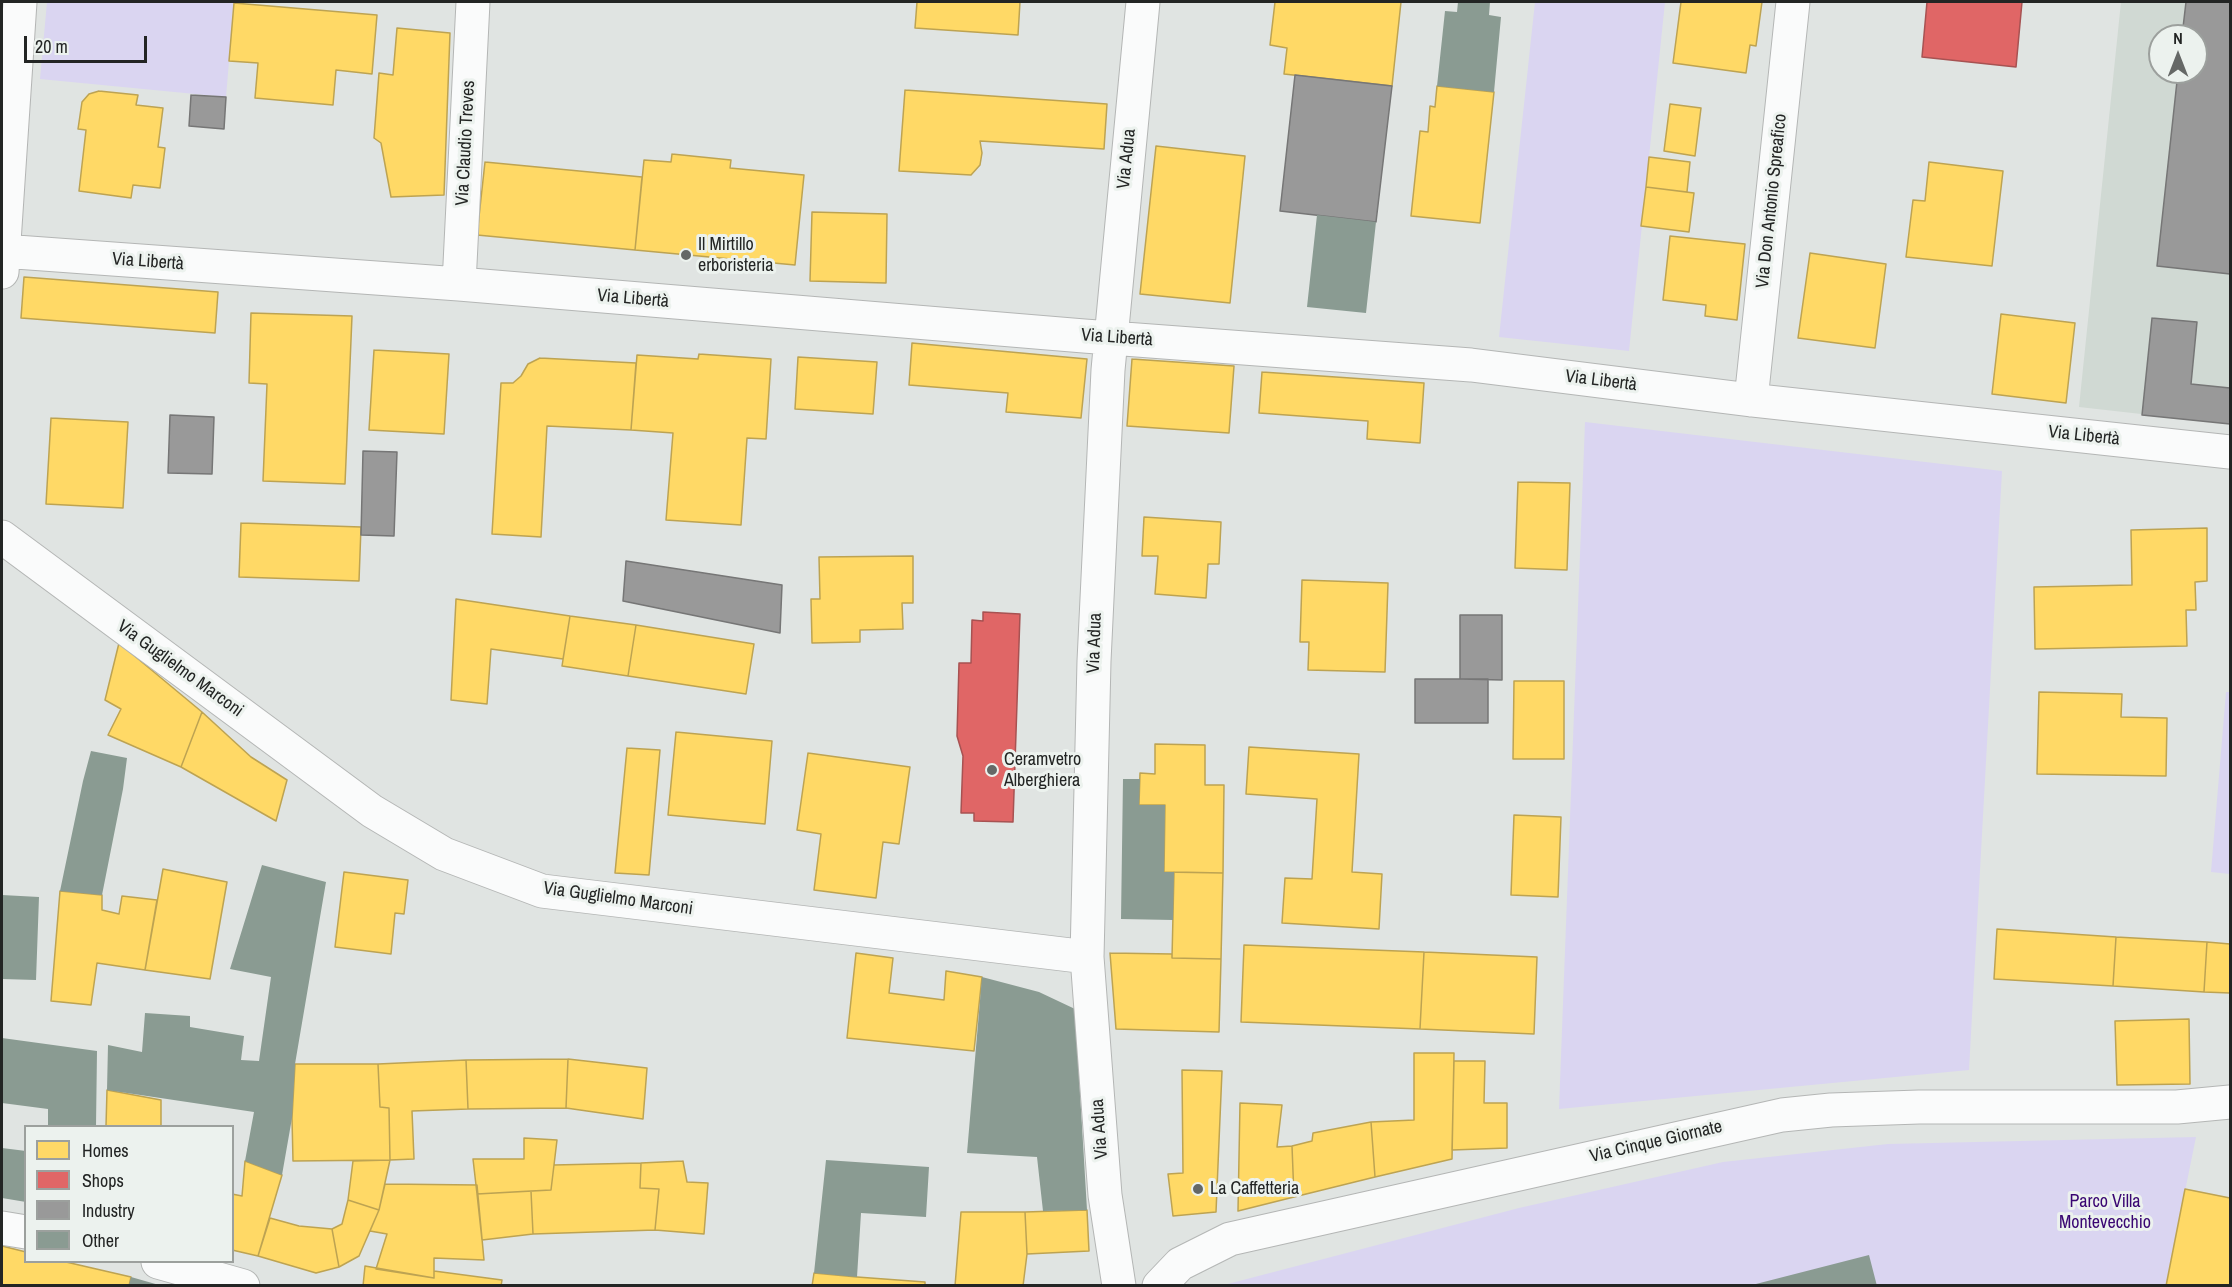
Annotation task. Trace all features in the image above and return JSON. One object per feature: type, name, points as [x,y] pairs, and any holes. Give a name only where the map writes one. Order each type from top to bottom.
[{"type":"street","points":[[2,259],[20,2]]},
{"type":"street","name":"Via Claudio Treves","points":[[459,284],[473,2]]},
{"type":"street","name":"Via Adua","points":[[1119,1286],[1105,1196],[1088,957],[1094,661],[1110,337],[1143,2]]},
{"type":"street","name":"Via Don Antonio Spreafico","points":[[1751,400],[1793,2]]},
{"type":"street","name":"Via Libertà","points":[[2,259],[459,284],[1471,365],[1751,400],[2230,452]]},
{"type":"street","name":"Via Guglielmo Marconi","points":[[2,537],[372,811],[444,854],[542,891],[1088,957]]},
{"type":"street","name":"Via Cinque Giornate","points":[[1159,1286],[1180,1264],[1230,1239],[1782,1115],[1830,1110],[1919,1107],[2177,1107],[2230,1102]]},
{"type":"street","name":"Via Cinque Giornate","points":[[2177,1107],[2230,1118]]},
{"type":"street","points":[[2,1228],[24,1232]]},
{"type":"street","points":[[162,1263],[243,1286]]},
{"type":"shaded area","points":[[2121,2],[2230,2],[2230,424],[2079,407]]},
{"type":"green space","points":[[47,2],[234,2],[226,97],[40,79]]},
{"type":"green space","points":[[1535,2],[1665,2],[1629,351],[1499,337]]},
{"type":"green space","points":[[1585,422],[2002,471],[1969,1070],[1559,1109]]},
{"type":"green space","points":[[2226,692],[2230,692],[2230,874],[2211,872]]},
{"type":"green space","name":"Parco Villa Montevecchio","points":[[2196,1137],[2166,1285],[1220,1286],[1519,1208],[1723,1162],[1888,1144]]},
{"type":"building: Homes","points":[[917,2],[1020,2],[1018,35],[915,28]]},
{"type":"building: Homes","points":[[1275,2],[1401,2],[1392,86],[1284,74],[1287,48],[1270,45]]},
{"type":"building: Homes","points":[[1681,2],[1762,2],[1756,46],[1750,45],[1746,73],[1673,63]]},
{"type":"building: Homes","points":[[234,3],[377,15],[372,74],[336,70],[333,105],[255,98],[258,63],[229,61]]},
{"type":"building: Homes","points":[[397,28],[450,33],[444,195],[391,197],[381,143],[374,138],[379,73],[393,75]]},
{"type":"building: Homes","points":[[1437,86],[1494,92],[1480,223],[1411,216],[1420,131],[1428,132],[1430,106],[1435,107]]},
{"type":"building: Homes","points":[[905,90],[1107,104],[1104,149],[980,141],[982,153],[980,165],[971,175],[899,171]]},
{"type":"building: Homes","points":[[99,91],[138,95],[136,105],[163,108],[158,147],[165,148],[160,188],[133,185],[131,198],[79,191],[86,130],[78,129],[82,102],[89,94]]},
{"type":"building: Homes","points":[[1670,104],[1701,108],[1695,156],[1664,151]]},
{"type":"building: Homes","points":[[1156,146],[1245,156],[1230,303],[1140,294]]},
{"type":"building: Homes","points":[[672,154],[731,160],[730,168],[804,175],[795,265],[635,250],[644,160],[671,162]]},
{"type":"building: Homes","points":[[1649,157],[1690,162],[1687,192],[1646,187]]},
{"type":"building: Homes","points":[[485,162],[642,177],[635,250],[477,235]]},
{"type":"building: Homes","points":[[1929,162],[2003,171],[1992,266],[1906,257],[1913,200],[1925,201]]},
{"type":"building: Homes","points":[[1646,187],[1694,193],[1689,232],[1641,226]]},
{"type":"building: Homes","points":[[812,212],[887,214],[886,283],[810,281]]},
{"type":"building: Homes","points":[[1670,236],[1745,244],[1737,320],[1705,316],[1706,305],[1663,300]]},
{"type":"building: Homes","points":[[1810,253],[1886,264],[1875,348],[1798,338]]},
{"type":"building: Homes","points":[[24,277],[218,292],[215,333],[21,318]]},
{"type":"building: Homes","points":[[251,313],[352,316],[345,484],[263,481],[267,384],[249,383]]},
{"type":"building: Homes","points":[[2001,314],[2075,323],[2066,403],[1992,394]]},
{"type":"building: Homes","points":[[912,343],[1087,359],[1081,418],[1006,412],[1008,393],[909,385]]},
{"type":"building: Homes","points":[[374,350],[449,354],[444,434],[369,430]]},
{"type":"building: Homes","points":[[699,354],[771,359],[766,439],[747,438],[741,525],[666,520],[673,433],[631,430],[637,355],[698,359]]},
{"type":"building: Homes","points":[[798,357],[877,362],[873,414],[795,409]]},
{"type":"building: Homes","points":[[540,358],[636,363],[631,430],[547,426],[541,537],[492,534],[501,383],[513,383],[521,376],[528,364]]},
{"type":"building: Homes","points":[[1132,359],[1234,366],[1229,433],[1127,426]]},
{"type":"building: Homes","points":[[1262,372],[1424,383],[1420,443],[1367,439],[1368,421],[1259,413]]},
{"type":"building: Homes","points":[[51,418],[128,422],[123,508],[46,504]]},
{"type":"building: Homes","points":[[1518,482],[1570,483],[1567,570],[1515,568]]},
{"type":"building: Homes","points":[[1144,517],[1221,522],[1219,564],[1208,564],[1206,598],[1155,594],[1158,556],[1142,556]]},
{"type":"building: Homes","points":[[241,523],[361,527],[359,581],[239,577]]},
{"type":"building: Homes","points":[[2207,528],[2207,581],[2195,582],[2196,610],[2186,610],[2187,646],[2035,649],[2034,587],[2132,585],[2131,530]]},
{"type":"building: Homes","points":[[913,556],[913,603],[902,603],[903,629],[860,630],[860,642],[812,643],[811,599],[820,599],[819,557]]},
{"type":"building: Homes","points":[[1302,580],[1388,583],[1385,672],[1308,670],[1309,642],[1300,642]]},
{"type":"building: Homes","points":[[456,599],[570,616],[563,659],[491,649],[487,704],[451,700]]},
{"type":"building: Homes","points":[[570,616],[636,625],[628,676],[562,666]]},
{"type":"building: Homes","points":[[636,625],[754,644],[746,694],[628,676]]},
{"type":"building: Homes","points":[[119,643],[202,712],[181,767],[108,735],[121,709],[105,700]]},
{"type":"building: Homes","points":[[1514,681],[1564,681],[1564,759],[1513,759]]},
{"type":"building: Homes","points":[[2039,692],[2122,694],[2121,717],[2167,718],[2166,776],[2037,774]]},
{"type":"building: Homes","points":[[202,712],[251,757],[287,780],[276,821],[181,767]]},
{"type":"building: Homes","points":[[676,732],[772,741],[765,824],[668,815]]},
{"type":"building: Homes","points":[[1155,744],[1205,745],[1205,785],[1224,785],[1223,873],[1164,872],[1165,805],[1139,805],[1140,773],[1155,774]]},
{"type":"building: Homes","points":[[1249,747],[1359,754],[1352,872],[1382,874],[1379,929],[1282,923],[1285,878],[1312,879],[1317,799],[1246,794]]},
{"type":"building: Homes","points":[[627,748],[660,750],[649,875],[615,873]]},
{"type":"building: Homes","points":[[808,753],[910,767],[899,844],[883,842],[876,898],[814,890],[821,834],[797,830]]},
{"type":"building: Homes","points":[[1514,815],[1561,817],[1558,897],[1511,895]]},
{"type":"building: Homes","points":[[163,869],[227,882],[210,979],[145,970]]},
{"type":"building: Homes","points":[[344,872],[408,880],[404,914],[395,913],[391,954],[335,947]]},
{"type":"building: Homes","points":[[1174,872],[1223,873],[1221,959],[1172,958]]},
{"type":"building: Homes","points":[[60,891],[102,895],[102,910],[119,914],[122,896],[157,900],[145,970],[97,963],[91,1005],[51,1001]]},
{"type":"building: Homes","points":[[1997,929],[2116,937],[2113,986],[1994,979]]},
{"type":"building: Homes","points":[[2116,937],[2207,942],[2204,992],[2113,986]]},
{"type":"building: Homes","points":[[2207,942],[2230,944],[2230,993],[2204,992]]},
{"type":"building: Homes","points":[[1244,945],[1424,952],[1420,1029],[1241,1022]]},
{"type":"building: Homes","points":[[1424,952],[1537,957],[1534,1034],[1420,1029]]},
{"type":"building: Homes","points":[[856,953],[893,958],[889,993],[944,1000],[946,971],[982,977],[974,1051],[847,1038]]},
{"type":"building: Homes","points":[[1110,953],[1172,954],[1172,958],[1221,959],[1219,1032],[1116,1029]]},
{"type":"building: Homes","points":[[2189,1019],[2190,1084],[2117,1085],[2115,1021]]},
{"type":"building: Homes","points":[[1414,1053],[1454,1053],[1452,1159],[1375,1177],[1371,1122],[1414,1120]]},
{"type":"building: Homes","points":[[568,1059],[647,1068],[643,1119],[566,1108]]},
{"type":"building: Homes","points":[[568,1059],[566,1108],[468,1109],[466,1060]]},
{"type":"building: Homes","points":[[466,1060],[468,1109],[412,1111],[414,1159],[390,1160],[389,1108],[380,1107],[378,1064]]},
{"type":"building: Homes","points":[[1454,1061],[1485,1061],[1484,1103],[1507,1103],[1507,1148],[1452,1150]]},
{"type":"building: Homes","points":[[295,1064],[378,1064],[380,1107],[389,1108],[390,1160],[293,1161],[292,1118]]},
{"type":"building: Homes","points":[[1182,1070],[1222,1071],[1216,1212],[1173,1216],[1168,1174],[1183,1173]]},
{"type":"building: Homes","points":[[107,1090],[161,1100],[161,1125],[106,1125]]},
{"type":"building: Homes","points":[[1240,1103],[1282,1105],[1277,1147],[1292,1146],[1294,1197],[1238,1211]]},
{"type":"building: Homes","points":[[1371,1122],[1375,1177],[1294,1197],[1292,1146],[1312,1141],[1313,1133]]},
{"type":"building: Homes","points":[[524,1138],[557,1140],[551,1190],[477,1194],[473,1159],[524,1159]]},
{"type":"building: Homes","points":[[390,1160],[379,1210],[348,1200],[353,1161]]},
{"type":"building: Homes","points":[[245,1161],[282,1175],[258,1256],[234,1250],[234,1194],[242,1196]]},
{"type":"building: Homes","points":[[683,1161],[687,1182],[708,1183],[704,1234],[655,1230],[659,1189],[640,1188],[641,1163]]},
{"type":"building: Homes","points":[[641,1163],[640,1188],[659,1189],[655,1230],[533,1234],[531,1191],[551,1190],[554,1165]]},
{"type":"building: Homes","points":[[385,1184],[477,1185],[484,1260],[434,1258],[434,1278],[376,1269],[387,1234],[370,1231],[379,1210]]},
{"type":"building: Homes","points":[[2185,1189],[2230,1198],[2230,1286],[2166,1286]]},
{"type":"building: Homes","points":[[531,1191],[533,1234],[482,1240],[477,1194]]},
{"type":"building: Homes","points":[[348,1200],[379,1210],[359,1256],[339,1267],[332,1229],[342,1224]]},
{"type":"building: Homes","points":[[1087,1210],[1089,1251],[1027,1254],[1025,1212]]},
{"type":"building: Homes","points":[[961,1212],[1025,1212],[1027,1254],[1023,1286],[955,1286]]},
{"type":"building: Homes","points":[[270,1218],[299,1226],[332,1229],[339,1267],[316,1273],[258,1256]]},
{"type":"building: Homes","points":[[2,1246],[24,1252],[24,1263],[70,1263],[131,1277],[129,1286],[2,1286]]},
{"type":"building: Homes","points":[[365,1266],[434,1278],[434,1271],[502,1280],[501,1286],[363,1286]]},
{"type":"building: Homes","points":[[814,1273],[925,1282],[925,1286],[812,1286]]},
{"type":"building: Shops","points":[[1927,2],[2022,2],[2016,67],[1922,57]]},
{"type":"building: Shops","points":[[983,612],[1020,614],[1013,822],[974,821],[974,813],[961,813],[963,756],[957,736],[959,663],[971,663],[972,620],[983,621]]},
{"type":"building: Industry","points":[[2186,2],[2230,2],[2230,274],[2157,266],[2177,84],[2208,84],[2208,24],[2183,24]]},
{"type":"building: Industry","points":[[1295,75],[1392,86],[1376,222],[1280,211]]},
{"type":"building: Industry","points":[[191,95],[226,97],[224,129],[189,126]]},
{"type":"building: Industry","points":[[2152,318],[2197,322],[2191,384],[2230,388],[2230,424],[2142,415]]},
{"type":"building: Industry","points":[[170,415],[214,417],[212,474],[168,473]]},
{"type":"building: Industry","points":[[363,451],[397,452],[394,536],[361,535]]},
{"type":"building: Industry","points":[[626,561],[782,585],[780,633],[623,601]]},
{"type":"building: Industry","points":[[1460,615],[1502,615],[1502,680],[1460,679]]},
{"type":"building: Industry","points":[[1415,679],[1488,679],[1488,723],[1415,723]]},
{"type":"building: Other","points":[[1458,2],[1490,2],[1489,15],[1501,17],[1494,92],[1437,86],[1445,11],[1457,12]]},
{"type":"building: Other","points":[[1317,215],[1376,222],[1366,313],[1307,307]]},
{"type":"building: Other","points":[[91,751],[127,758],[102,895],[60,891]]},
{"type":"building: Other","points":[[1123,779],[1140,779],[1139,805],[1165,805],[1164,872],[1174,872],[1173,920],[1121,919]]},
{"type":"building: Other","points":[[262,865],[326,882],[295,1064],[292,1118],[282,1175],[245,1161],[254,1112],[107,1090],[108,1045],[142,1052],[145,1013],[190,1016],[190,1027],[244,1036],[241,1060],[259,1061],[271,977],[230,969]]},
{"type":"building: Other","points":[[2,895],[39,897],[36,980],[2,979]]},
{"type":"building: Other","points":[[982,977],[1039,992],[1075,1009],[1087,1210],[1043,1211],[1037,1157],[967,1153]]},
{"type":"building: Other","points":[[2,1038],[97,1051],[96,1125],[48,1125],[48,1109],[2,1103]]},
{"type":"building: Other","points":[[2,1148],[24,1151],[24,1202],[2,1198]]},
{"type":"building: Other","points":[[826,1160],[929,1167],[926,1217],[861,1213],[857,1277],[814,1273]]},
{"type":"building: Other","points":[[1869,1255],[1877,1286],[1752,1286],[1752,1285]]},
{"type":"building: Other","points":[[131,1277],[159,1285],[159,1286],[129,1286]]},
{"type":"place","name":"Il Mirtillo erboristeria","points":[[686,255]]},
{"type":"place","name":"Ceramvetro Alberghiera","points":[[992,770]]},
{"type":"place","name":"La Caffetteria","points":[[1198,1189]]}]
